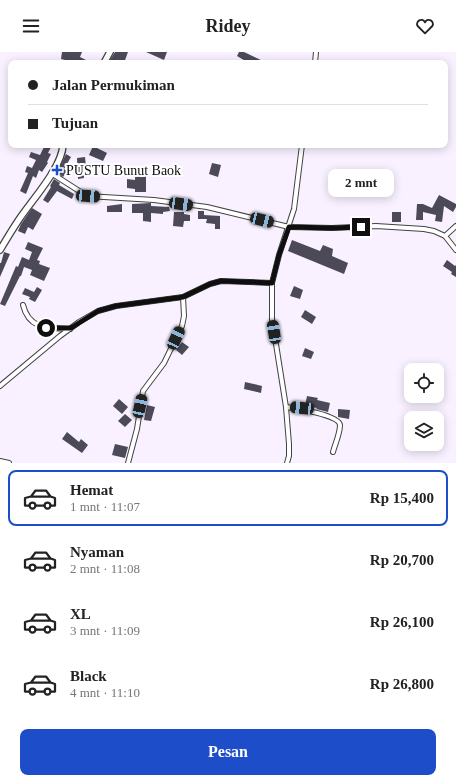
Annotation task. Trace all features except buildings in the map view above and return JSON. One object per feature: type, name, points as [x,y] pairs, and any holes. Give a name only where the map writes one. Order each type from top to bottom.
[{"type":"street","points":[[0,250],[18,221],[52,173],[62,154],[63,148]]},
{"type":"street","points":[[287,463],[289,456],[289,444],[286,407],[272,319],[272,283],[279,255],[294,209],[302,148]]},
{"type":"street","points":[[52,173],[86,195],[154,200],[207,207],[289,227],[332,228],[376,226],[434,231],[445,236],[456,250]]},
{"type":"street","points":[[445,236],[456,226]]},
{"type":"street","points":[[0,386],[33,357],[71,328],[98,311],[116,306],[183,297],[210,284],[221,281],[272,283]]},
{"type":"street","points":[[128,463],[137,429],[143,391],[164,363],[182,326],[184,316],[183,297]]},
{"type":"street","points":[[23,305],[25,313],[29,319],[36,324],[46,328],[71,328]]},
{"type":"street","points":[[286,407],[302,408],[338,422],[340,425],[333,452]]},
{"type":"street","points":[[0,461],[9,463]]},
{"type":"place","name":"PUSTU Bunut Baok","points":[[57,170]]},
{"type":"route","points":[[46,328],[71,328],[78,322],[98,311],[116,306],[183,297],[210,284],[221,281],[272,283],[279,255],[289,227],[361,227]]}]
